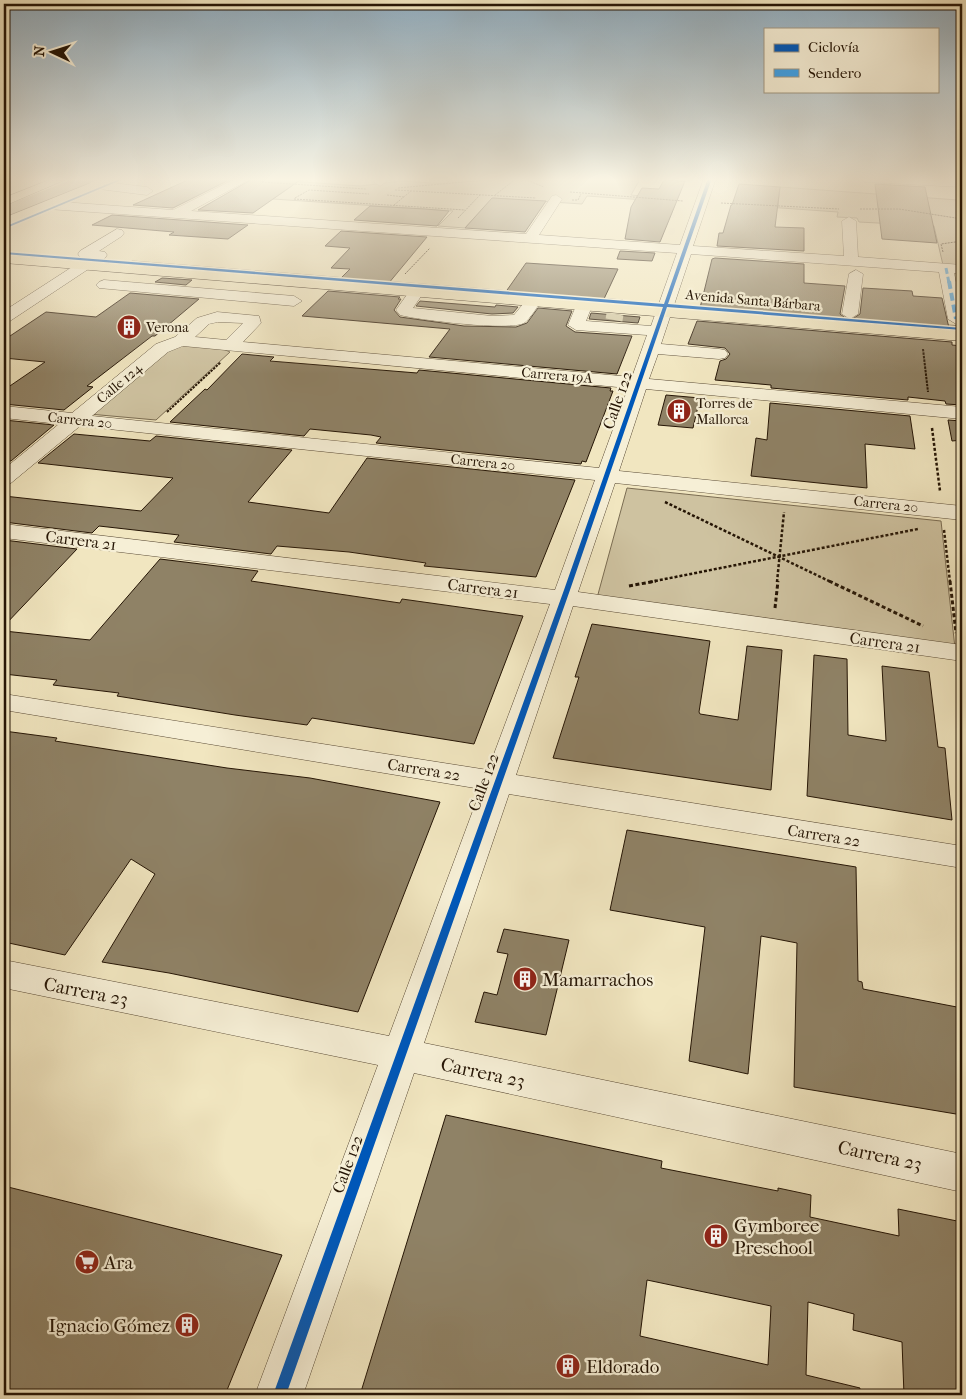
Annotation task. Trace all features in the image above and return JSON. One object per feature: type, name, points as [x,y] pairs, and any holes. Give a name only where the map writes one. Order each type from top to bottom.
[{"type":"main road","points":[[4,248],[256,279],[584,306]]},
{"type":"main road","points":[[4,259],[90,258],[666,306],[962,336]]},
{"type":"main road","points":[[613,318],[666,306],[959,321]]},
{"type":"street","points":[[4,318],[90,258],[106,243]]},
{"type":"street","points":[[604,243],[685,249],[854,267],[881,263],[962,269]]},
{"type":"street","name":"Calle 122","points":[[279,1395],[564,598],[687,243]]},
{"type":"street","points":[[850,314],[854,267],[851,243]]},
{"type":"street","points":[[881,263],[894,280]]},
{"type":"street","points":[[946,268],[959,321]]},
{"type":"street","points":[[239,297],[256,279]]},
{"type":"street","points":[[104,285],[294,302]]},
{"type":"street","points":[[416,292],[404,310],[406,312],[492,322],[519,319],[533,302]]},
{"type":"street","points":[[584,306],[576,325],[613,318],[657,331]]},
{"type":"street","name":"Calle 124","points":[[4,480],[162,348],[181,341],[203,321],[217,317],[253,319],[253,323],[234,345]]},
{"type":"street","name":"Carrera 19A","points":[[181,341],[962,413]]},
{"type":"street","points":[[650,348],[719,354]]},
{"type":"street","name":"Carrera 20","points":[[4,412],[962,513]]},
{"type":"street","name":"Carrera 21","points":[[4,531],[564,598],[962,653]]},
{"type":"street","name":"Carrera 22","points":[[4,702],[962,857]]},
{"type":"street","name":"Carrera 23","points":[[4,974],[401,1054],[962,1173]]},
{"type":"path","points":[[941,244],[946,243]]},
{"type":"path","points":[[151,427],[234,345]]},
{"type":"path","points":[[773,626],[781,556],[785,494]]},
{"type":"path","points":[[659,499],[781,556],[931,630]]},
{"type":"path","points":[[620,587],[924,528]]},
{"type":"shaded area","points":[[938,243],[962,243],[962,266],[943,265]]},
{"type":"shaded area","points":[[132,261],[623,300],[621,306],[124,266]]},
{"type":"shaded area","points":[[696,306],[962,326],[962,333],[695,312]]},
{"type":"shaded area","points":[[177,343],[221,348],[230,352],[156,420],[89,414]]},
{"type":"shaded area","points":[[627,488],[941,521],[955,648],[597,598]]},
{"type":"building","points":[[328,243],[422,243],[388,284],[339,280],[350,269],[331,268],[350,248],[325,246]]},
{"type":"building","points":[[717,243],[804,243],[804,251],[717,246]]},
{"type":"building","points":[[620,251],[655,253],[652,261],[617,259]]},
{"type":"building","points":[[712,259],[804,264],[804,283],[845,286],[840,314],[848,320],[700,308]]},
{"type":"building","points":[[526,263],[618,269],[603,301],[505,293]]},
{"type":"building","points":[[162,278],[192,280],[186,285],[155,282]]},
{"type":"building","points":[[863,288],[912,291],[913,296],[942,298],[949,328],[851,320],[860,314]]},
{"type":"building","points":[[328,291],[400,297],[398,299],[401,299],[394,310],[400,317],[464,326],[516,327],[527,323],[538,308],[572,311],[566,326],[575,332],[632,336],[617,374],[429,357],[450,329],[302,316]]},
{"type":"building","points":[[130,293],[199,299],[155,336],[152,336],[87,386],[93,387],[64,410],[4,404],[4,390],[45,362],[4,358],[4,340],[46,312],[96,317]]},
{"type":"building","points":[[420,301],[518,307],[513,313],[492,314],[416,306]]},
{"type":"building","points":[[591,313],[640,317],[638,323],[589,319]]},
{"type":"building","points":[[697,321],[952,342],[952,345],[962,346],[962,405],[908,397],[908,400],[771,388],[771,385],[715,380],[720,361],[726,359],[730,354],[725,348],[688,344]]},
{"type":"building","points":[[242,354],[274,357],[270,361],[417,373],[419,370],[611,388],[610,391],[613,391],[586,462],[582,461],[581,464],[376,443],[381,437],[371,435],[310,429],[304,436],[170,422],[205,389],[207,390]]},
{"type":"building","name":"Torres de Mallorca","points":[[666,395],[700,398],[693,428],[658,425]]},
{"type":"building","points":[[770,403],[910,416],[915,449],[865,444],[867,488],[751,476],[756,438],[767,440]]},
{"type":"building","points":[[4,420],[54,425],[11,461],[4,460]]},
{"type":"building","points":[[948,420],[962,421],[962,440],[952,441]]},
{"type":"building","points":[[74,434],[150,441],[156,436],[292,450],[248,502],[329,513],[367,458],[575,480],[536,577],[424,566],[426,563],[349,552],[277,546],[271,554],[174,542],[179,535],[99,526],[92,533],[4,522],[4,496],[141,511],[173,478],[38,463]]},
{"type":"building","points":[[4,540],[77,549],[4,626]]},
{"type":"building","points":[[160,559],[258,571],[251,581],[400,603],[402,599],[523,616],[474,744],[312,718],[307,725],[235,715],[117,696],[119,693],[53,685],[57,680],[4,674],[4,631],[90,640]]},
{"type":"building","points":[[592,624],[710,641],[699,712],[700,714],[738,720],[747,646],[782,650],[771,790],[553,758],[579,677],[575,677]]},
{"type":"building","points":[[814,655],[847,659],[848,735],[886,741],[882,666],[929,672],[938,747],[945,748],[952,820],[807,796]]},
{"type":"building","points":[[4,731],[57,738],[55,741],[227,768],[310,778],[440,802],[358,1012],[169,973],[102,962],[155,874],[131,859],[65,955],[4,942]]},
{"type":"building","points":[[627,830],[856,867],[858,981],[862,982],[863,989],[962,1008],[962,1115],[794,1087],[797,943],[761,936],[748,1074],[689,1061],[705,927],[610,910]]},
{"type":"building","name":"Mamarrachos","points":[[504,929],[569,940],[546,1035],[475,1022],[484,992],[497,995],[508,954],[497,952]]},
{"type":"building","points":[[446,1115],[662,1161],[661,1168],[778,1191],[778,1188],[811,1195],[810,1217],[899,1236],[898,1209],[962,1222],[962,1395],[904,1395],[902,1342],[853,1330],[854,1314],[808,1302],[806,1375],[860,1388],[859,1395],[360,1395]],"holes":[[[647,1280],[771,1306],[768,1365],[640,1336]]]},
{"type":"building","points":[[4,1186],[282,1255],[225,1395],[4,1395]]},
{"type":"tunnel","points":[[614,320],[615,314]]},
{"type":"marked path","points":[[946,268],[956,319]]},
{"type":"cycle path","points":[[279,1395],[567,590],[687,243]]},
{"type":"cycle path","name":"Avenida Santa Bárbara","points":[[4,253],[962,329]]},
{"type":"place","name":"Verona","points":[[129,327]]},
{"type":"place","name":"Torres de Mallorca","points":[[679,411]]},
{"type":"place","name":"Mamarrachos","points":[[525,979]]},
{"type":"place","name":"Gymboree Preschool","points":[[716,1236]]},
{"type":"place","name":"Ara","points":[[87,1262]]},
{"type":"place","name":"Ignacio Gómez","points":[[187,1325]]},
{"type":"place","name":"Eldorado","points":[[568,1366]]}]
